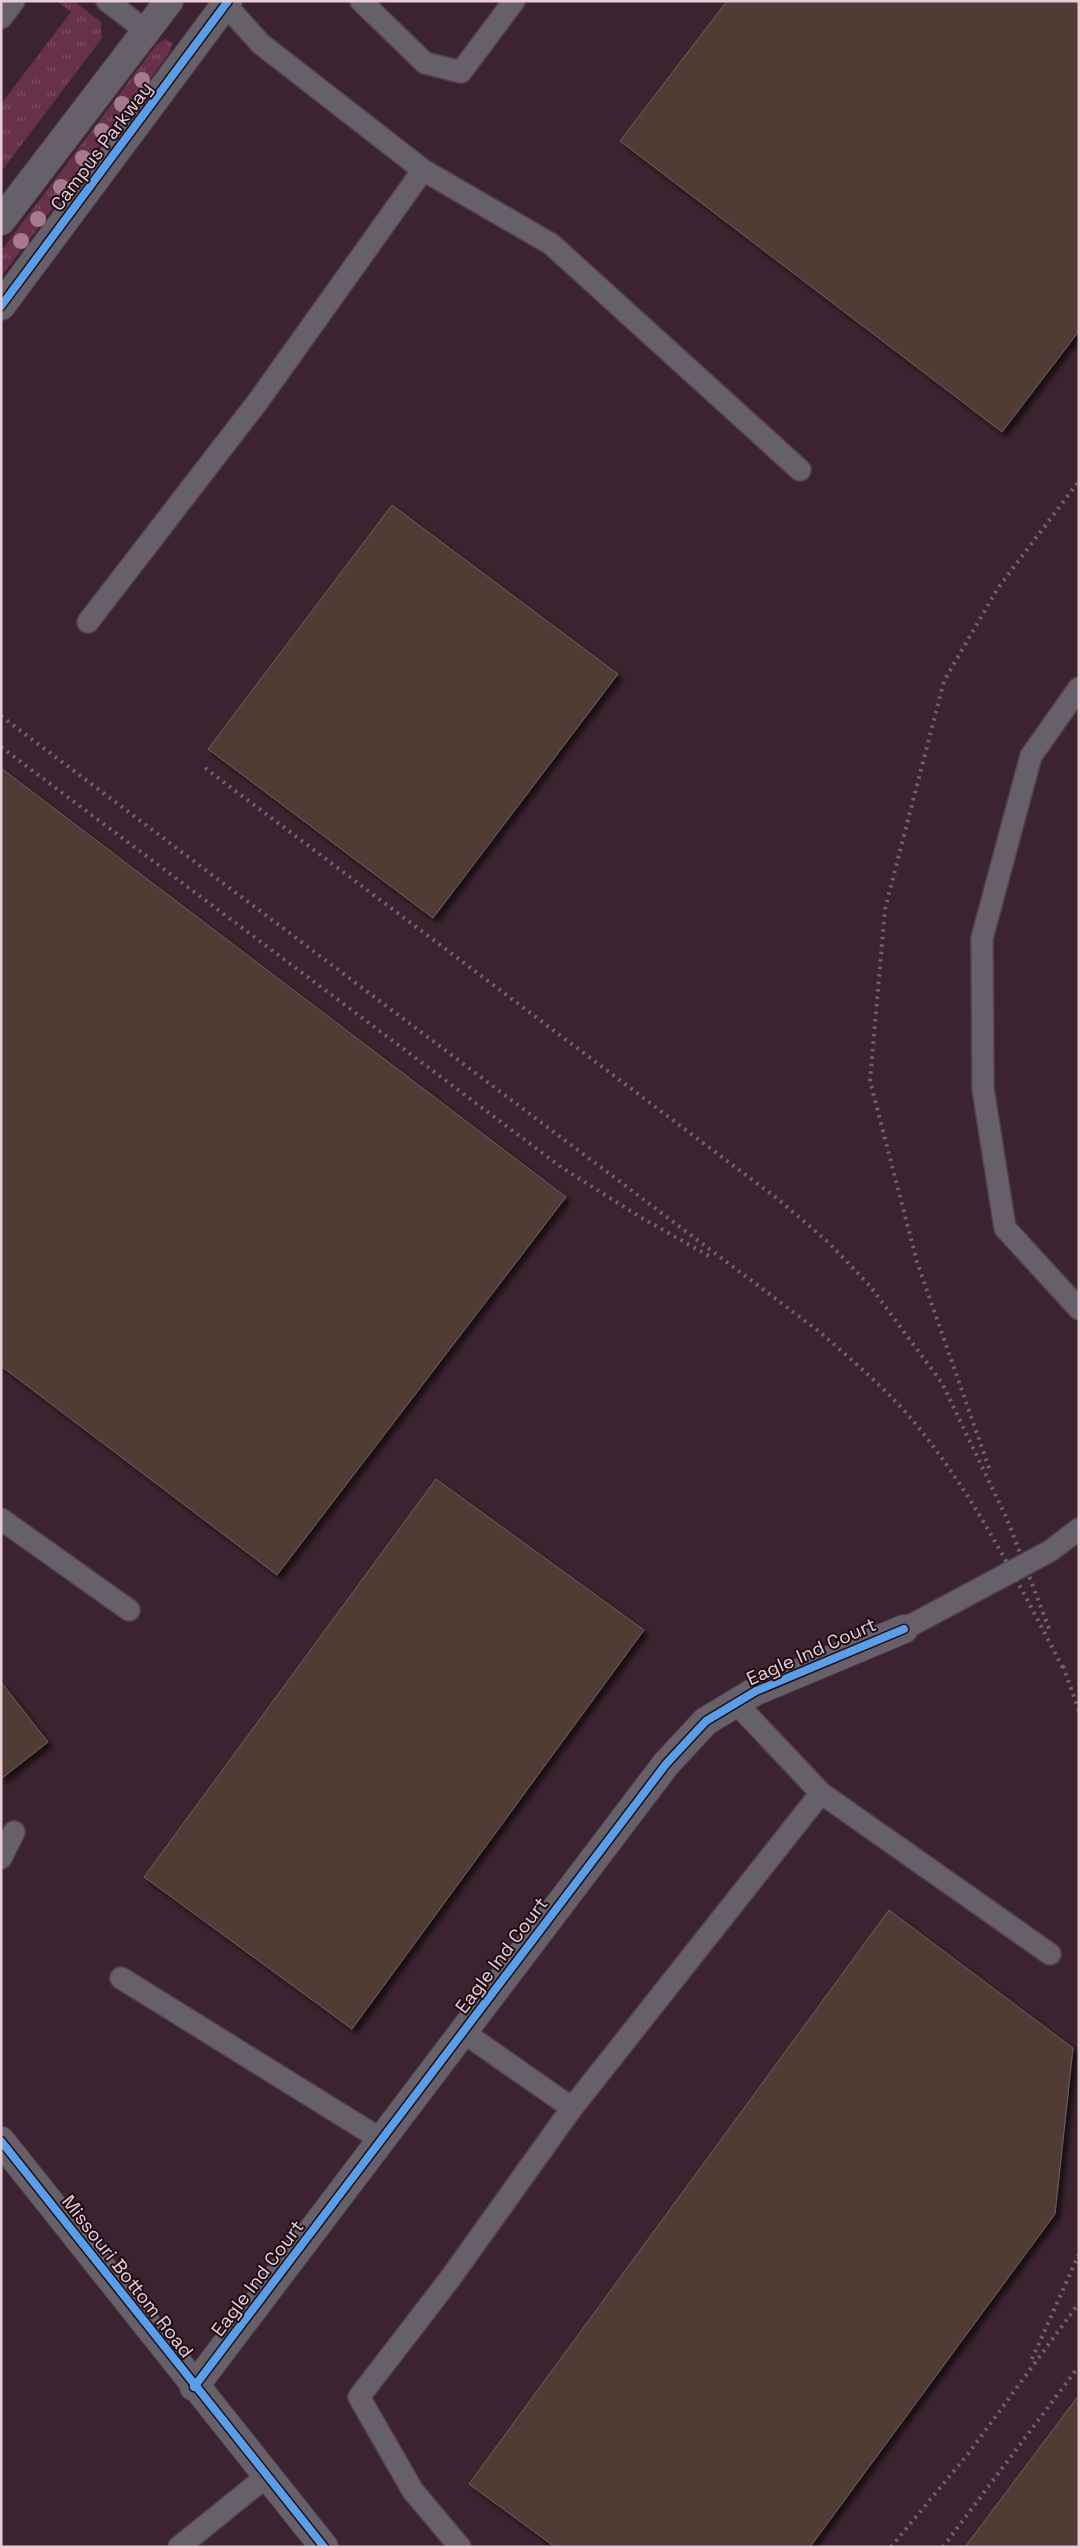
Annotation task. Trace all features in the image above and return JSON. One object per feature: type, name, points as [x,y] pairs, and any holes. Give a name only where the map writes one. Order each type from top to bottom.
[{"type":"street","name":"Campus Parkway","points":[[1,221],[168,1]]},
{"type":"street","name":"Campus Parkway","points":[[1,306],[225,2]]},
{"type":"street","name":"Eagle Ind Court","points":[[194,2387],[666,1764],[706,1721],[756,1691],[904,1629]]},
{"type":"street","name":"Missouri Bottom Road","points":[[1,2141],[194,2387],[324,2547]]},
{"type":"lane","points":[[1,18],[14,1]]},
{"type":"lane","points":[[107,1],[145,30]]},
{"type":"lane","points":[[362,1],[425,63],[462,72],[514,1]]},
{"type":"lane","points":[[225,2],[261,44],[423,170],[551,244],[800,470]]},
{"type":"lane","points":[[88,622],[259,400],[423,170]]},
{"type":"lane","points":[[1079,688],[1031,756],[982,938],[983,1089],[1005,1228],[1079,1309]]},
{"type":"lane","points":[[1,1519],[129,1610]]},
{"type":"lane","points":[[904,1629],[1050,1552],[1079,1529]]},
{"type":"lane","points":[[736,1703],[821,1793],[1050,1954]]},
{"type":"lane","points":[[460,2547],[413,2491],[359,2397],[449,2280],[572,2108],[821,1793]]},
{"type":"lane","points":[[1,1858],[14,1832]]},
{"type":"lane","points":[[121,1978],[382,2140]]},
{"type":"lane","points":[[463,2032],[572,2108]]},
{"type":"lane","points":[[179,2547],[267,2476]]},
{"type":"green space","points":[[57,1],[74,1],[101,22],[102,38],[1,172],[1,104],[71,12]]},
{"type":"green space","points":[[166,39],[172,43],[170,52],[1,277],[1,251],[157,44]]},
{"type":"building","points":[[727,1],[1079,1],[1079,331],[1002,432],[620,141]]},
{"type":"building","points":[[392,505],[618,674],[433,918],[208,749]]},
{"type":"building","points":[[1,768],[566,1197],[277,1575],[1,1366]]},
{"type":"building","points":[[436,1479],[644,1630],[352,2029],[144,1877]]},
{"type":"building","points":[[1,1682],[48,1742],[1,1779]]},
{"type":"building","points":[[889,1910],[1073,2048],[1055,2214],[810,2547],[555,2547],[469,2484]]},
{"type":"building","points":[[1079,2395],[1079,2547],[965,2547]]},
{"type":"railway","points":[[989,1468],[917,1262],[870,1081],[885,909],[944,681],[998,588],[1079,481]]},
{"type":"railway","points":[[1,716],[821,1333],[860,1367],[908,1415],[961,1486],[998,1547],[1065,1672]]},
{"type":"railway","points":[[1,747],[561,1167],[640,1217],[711,1257]]},
{"type":"railway","points":[[205,768],[779,1200],[828,1242],[870,1286],[942,1383],[1007,1519],[1050,1631]]},
{"type":"railway","points":[[1063,1666],[1079,1711]]},
{"type":"railway","points":[[1032,2359],[1079,2254]]},
{"type":"railway","points":[[891,2547],[968,2454],[1079,2303]]},
{"type":"railway","points":[[943,2547],[1079,2366]]},
{"type":"cycle path","points":[[1,306],[228,1]]},
{"type":"cycle path","points":[[194,2387],[666,1764],[706,1721],[756,1691],[904,1629]]},
{"type":"cycle path","points":[[1,2141],[324,2547]]}]
